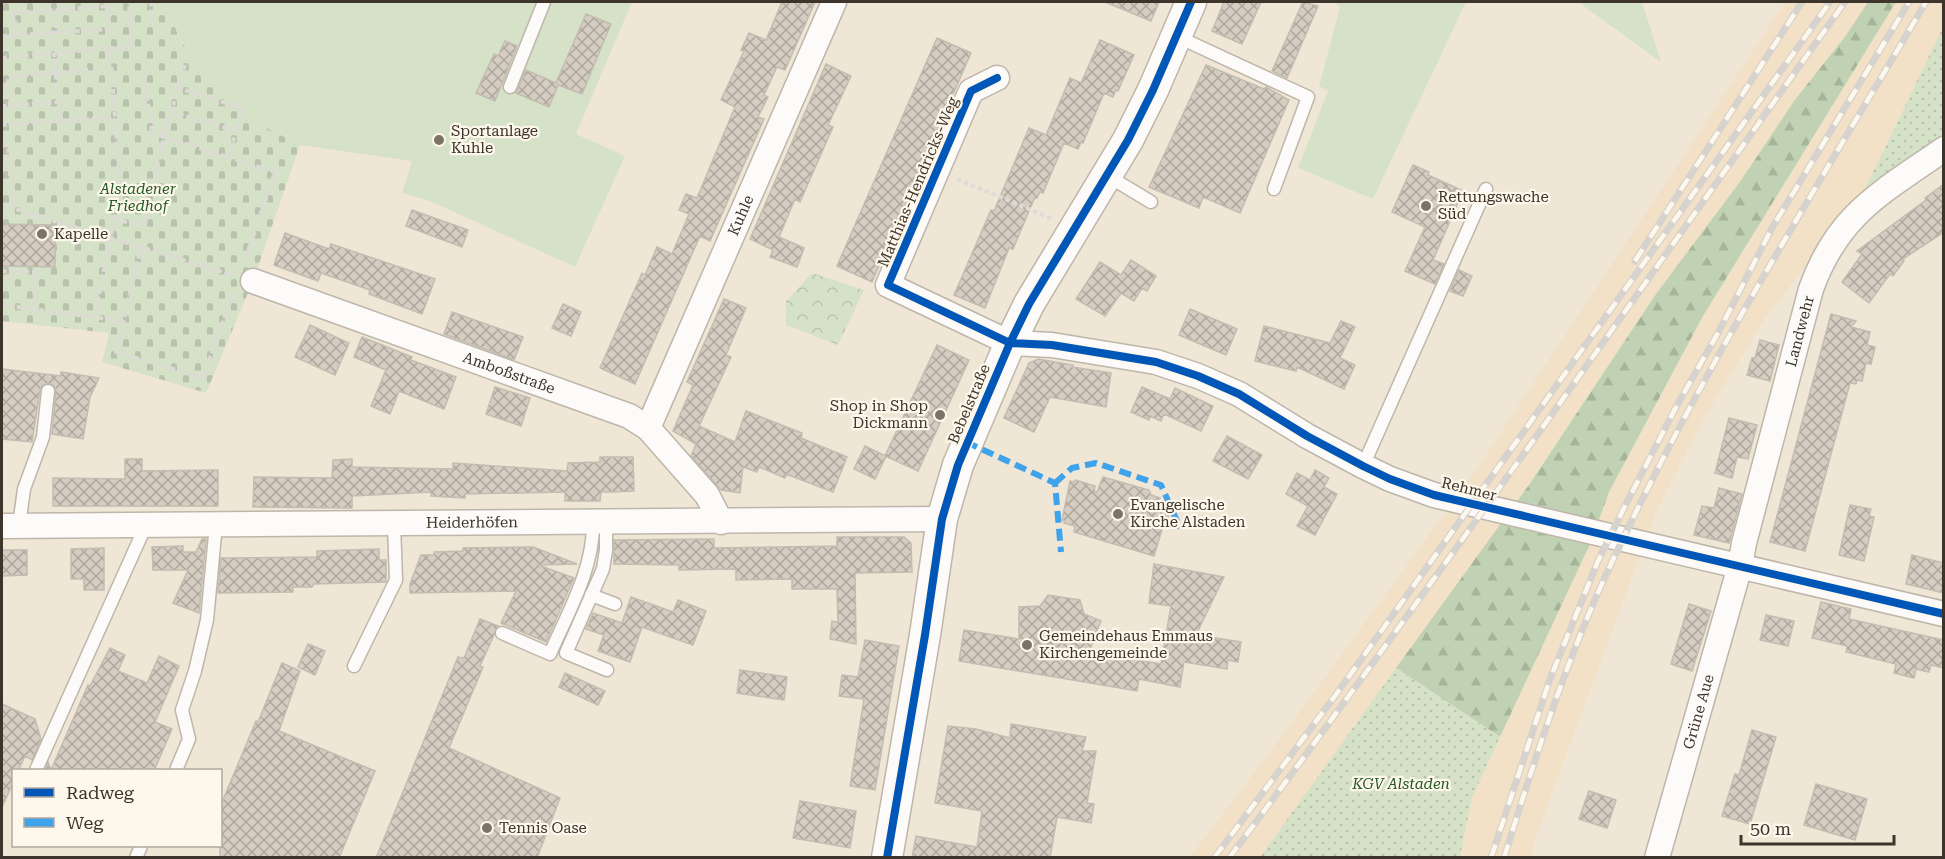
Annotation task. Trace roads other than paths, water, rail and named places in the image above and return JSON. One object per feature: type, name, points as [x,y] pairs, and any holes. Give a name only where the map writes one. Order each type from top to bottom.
[{"type":"street","name":"Kuhle","points":[[648,428],[834,2]]},
{"type":"street","name":"Bebelstraße","points":[[887,858],[942,519],[958,465],[1029,304],[1108,176],[1153,90],[1191,2]]},
{"type":"street","name":"Matthias-Hendricks-Weg","points":[[997,78],[971,91],[888,285],[1010,343]]},
{"type":"street","name":"Landwehr","points":[[1740,566],[1744,543],[1811,289],[1823,258],[1837,235],[1857,212],[1944,149]]},
{"type":"street","name":"Amboßstraße","points":[[246,279],[279,297],[612,408],[639,421],[648,428],[707,495],[721,522]]},
{"type":"street","name":"Rehmer","points":[[1010,343],[1052,345],[1178,368],[1239,394],[1307,436],[1390,479],[1434,495],[1944,614]]},
{"type":"street","name":"Heiderhöfen","points":[[10,526],[942,519]]},
{"type":"street","name":"Grüne Aue","points":[[1657,858],[1740,566]]},
{"type":"lane","points":[[510,87],[544,2]]},
{"type":"lane","points":[[1176,36],[1308,97],[1274,189]]},
{"type":"lane","points":[[1108,176],[1151,202]]},
{"type":"lane","points":[[1363,465],[1486,189]]},
{"type":"lane","points":[[10,526],[43,437],[48,391]]},
{"type":"lane","points":[[599,522],[604,559],[603,569],[566,653],[608,670]]},
{"type":"lane","points":[[502,633],[550,654],[586,572],[599,522]]},
{"type":"lane","points":[[177,769],[189,739],[182,710],[200,655],[207,620],[216,524]]},
{"type":"lane","points":[[354,666],[396,580],[394,524]]},
{"type":"lane","points":[[37,769],[146,525]]},
{"type":"lane","points":[[591,595],[615,604]]},
{"type":"railway","points":[[1635,261],[1802,2]]},
{"type":"railway","points":[[1214,858],[1335,696],[1830,2]]},
{"type":"railway","points":[[1229,858],[1463,539],[1845,2]]},
{"type":"railway","points":[[1491,858],[1550,679],[1598,561],[1675,409],[1719,331],[1772,228],[1909,2]]},
{"type":"railway","points":[[1504,858],[1566,672],[1595,600],[1646,491],[1762,279],[1926,2]]},
{"type":"place","name":"Sportanlage Kuhle","points":[[439,140]]},
{"type":"place","name":"Rettungswache Süd","points":[[1426,206]]},
{"type":"place","name":"Kapelle","points":[[42,234]]},
{"type":"place","name":"Shop in Shop Dickmann","points":[[940,415]]},
{"type":"place","name":"Evangelische Kirche Alstaden","points":[[1118,514]]},
{"type":"place","name":"Gemeindehaus Emmaus Kirchengemeinde","points":[[1027,645]]},
{"type":"place","name":"Tennis Oase","points":[[487,828]]},
{"type":"park label","name":"Alstadener Friedhof","points":[[138,198]]},
{"type":"park label","name":"KGV Alstaden","points":[[1401,784]]}]
